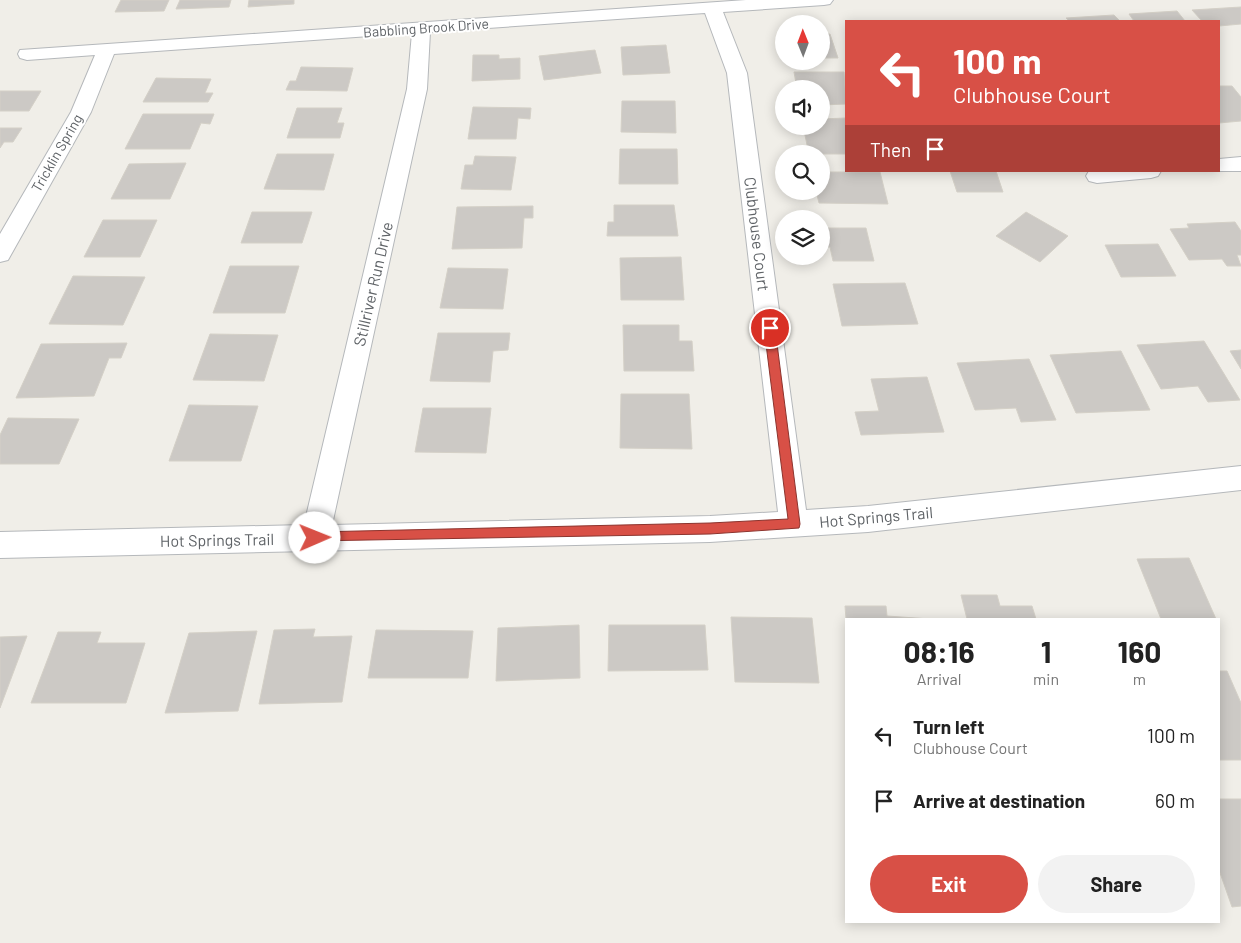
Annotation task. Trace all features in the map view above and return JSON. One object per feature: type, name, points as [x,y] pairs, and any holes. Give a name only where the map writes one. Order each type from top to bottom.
[{"type":"street","name":"Babbling Brook Drive","points":[[27,54],[824,0]]},
{"type":"street","name":"Clubhouse Court","points":[[712,7],[737,73],[794,524]]},
{"type":"street","name":"Stillriver Run Drive","points":[[315,538],[417,89],[421,28]]},
{"type":"street","name":"Tricklin Spring","points":[[0,254],[81,112],[107,49]]},
{"type":"street","points":[[1220,166],[1241,164]]},
{"type":"street","points":[[1097,176],[1140,172]]},
{"type":"street","name":"Hot Springs Trail","points":[[0,545],[710,529],[868,519],[1241,478]]},
{"type":"building","points":[[121,0],[169,0],[164,11],[115,12]]},
{"type":"building","points":[[180,0],[231,0],[229,7],[176,9]]},
{"type":"building","points":[[249,0],[294,0],[294,4],[248,7]]},
{"type":"building","points":[[1241,7],[1241,24],[1220,26],[1220,20],[1201,20],[1192,10]]},
{"type":"building","points":[[1177,11],[1184,20],[1133,20],[1129,14]]},
{"type":"building","points":[[1114,15],[1119,20],[1068,20],[1066,18]]},
{"type":"building","points":[[830,34],[838,58],[830,58]]},
{"type":"building","points":[[666,45],[670,73],[623,75],[621,47]]},
{"type":"building","points":[[595,50],[601,73],[544,80],[539,56]]},
{"type":"building","points":[[473,55],[499,55],[499,59],[520,58],[520,79],[472,81]]},
{"type":"building","points":[[301,67],[353,68],[347,91],[286,90],[290,81],[296,81]]},
{"type":"building","points":[[794,72],[844,72],[845,104],[830,105],[830,80],[795,80]]},
{"type":"building","points":[[156,78],[211,79],[205,93],[213,93],[208,102],[143,102]]},
{"type":"building","points":[[1220,86],[1232,86],[1241,97],[1241,121],[1220,123]]},
{"type":"building","points":[[0,91],[41,91],[29,111],[0,111]]},
{"type":"building","points":[[622,101],[675,101],[676,133],[621,132]]},
{"type":"building","points":[[473,107],[531,108],[530,119],[518,118],[516,139],[468,139]]},
{"type":"building","points":[[297,108],[342,108],[337,123],[344,123],[340,138],[287,138]]},
{"type":"building","points":[[143,114],[214,114],[210,124],[201,123],[190,149],[125,149]]},
{"type":"building","points":[[845,118],[845,154],[830,154],[830,145],[807,145],[805,135],[830,135],[830,119]]},
{"type":"building","points":[[0,128],[22,128],[13,142],[4,142],[0,148]]},
{"type":"building","points":[[620,149],[677,149],[678,184],[619,184]]},
{"type":"building","points":[[277,154],[334,154],[324,190],[264,189]]},
{"type":"building","points":[[475,156],[516,157],[511,190],[461,189],[465,165],[473,165]]},
{"type":"building","points":[[186,163],[170,199],[111,199],[129,164]]},
{"type":"building","points":[[830,172],[880,172],[888,204],[819,203],[818,200],[830,200]]},
{"type":"building","points":[[950,172],[996,172],[1003,192],[957,192]]},
{"type":"building","points":[[614,205],[674,205],[678,236],[607,236],[608,222],[614,222]]},
{"type":"building","points":[[533,206],[533,218],[524,218],[522,248],[452,249],[457,207]]},
{"type":"building","points":[[252,212],[312,212],[302,243],[241,243]]},
{"type":"building","points":[[1026,212],[1068,236],[1040,262],[996,236]]},
{"type":"building","points":[[103,220],[157,220],[140,257],[84,257]]},
{"type":"building","points":[[1235,222],[1241,231],[1241,255],[1237,255],[1241,266],[1227,266],[1222,259],[1189,260],[1170,229],[1189,228],[1187,224]]},
{"type":"building","points":[[830,228],[866,228],[874,261],[833,261],[830,247]]},
{"type":"building","points":[[1158,244],[1176,276],[1121,277],[1105,245]]},
{"type":"building","points":[[681,257],[684,300],[621,300],[620,258]]},
{"type":"building","points":[[230,266],[299,266],[285,313],[213,313]]},
{"type":"building","points":[[448,268],[508,269],[503,309],[440,308]]},
{"type":"building","points":[[73,276],[145,277],[123,325],[49,324]]},
{"type":"building","points":[[905,283],[918,324],[842,326],[833,284]]},
{"type":"building","points":[[623,325],[679,325],[679,341],[692,341],[694,371],[624,371]]},
{"type":"building","points":[[438,333],[510,333],[508,350],[493,351],[490,382],[430,381]]},
{"type":"building","points":[[210,334],[278,335],[264,381],[193,380]]},
{"type":"building","points":[[1204,341],[1240,400],[1208,402],[1198,386],[1161,389],[1137,345]]},
{"type":"building","points":[[127,343],[121,358],[109,358],[94,396],[16,398],[41,344]]},
{"type":"building","points":[[1241,350],[1241,369],[1230,351]]},
{"type":"building","points":[[1121,351],[1150,410],[1076,413],[1050,355]]},
{"type":"building","points":[[1029,359],[1056,420],[1021,422],[1016,408],[975,410],[957,363]]},
{"type":"building","points":[[927,377],[944,432],[861,435],[855,412],[879,411],[871,379]]},
{"type":"building","points":[[621,394],[689,394],[692,449],[620,448]]},
{"type":"building","points":[[189,405],[258,406],[241,461],[169,461]]},
{"type":"building","points":[[423,408],[491,408],[486,453],[415,452]]},
{"type":"building","points":[[8,418],[79,419],[59,464],[0,464],[0,435]]},
{"type":"building","points":[[1189,558],[1216,618],[1161,618],[1137,559]]},
{"type":"building","points":[[961,595],[997,595],[1000,606],[1032,606],[1036,618],[967,618]]},
{"type":"building","points":[[845,606],[886,606],[887,616],[916,618],[846,618]]},
{"type":"building","points":[[731,617],[812,618],[819,683],[735,682]]},
{"type":"building","points":[[579,625],[580,678],[496,681],[498,628]]},
{"type":"building","points":[[609,625],[705,625],[708,670],[608,671]]},
{"type":"building","points":[[315,629],[313,637],[352,636],[342,702],[259,704],[274,630]]},
{"type":"building","points":[[376,630],[473,631],[468,678],[368,678]]},
{"type":"building","points":[[257,631],[238,711],[165,713],[189,633]]},
{"type":"building","points":[[58,632],[101,632],[97,643],[145,643],[126,703],[31,703]]},
{"type":"building","points":[[27,636],[0,708],[0,637]]},
{"type":"building","points":[[1220,671],[1227,671],[1241,703],[1241,760],[1220,760]]},
{"type":"building","points":[[1220,799],[1241,799],[1241,906],[1232,907],[1220,873]]},
{"type":"route","points":[[315,538],[710,529],[794,524],[770,328]]}]
